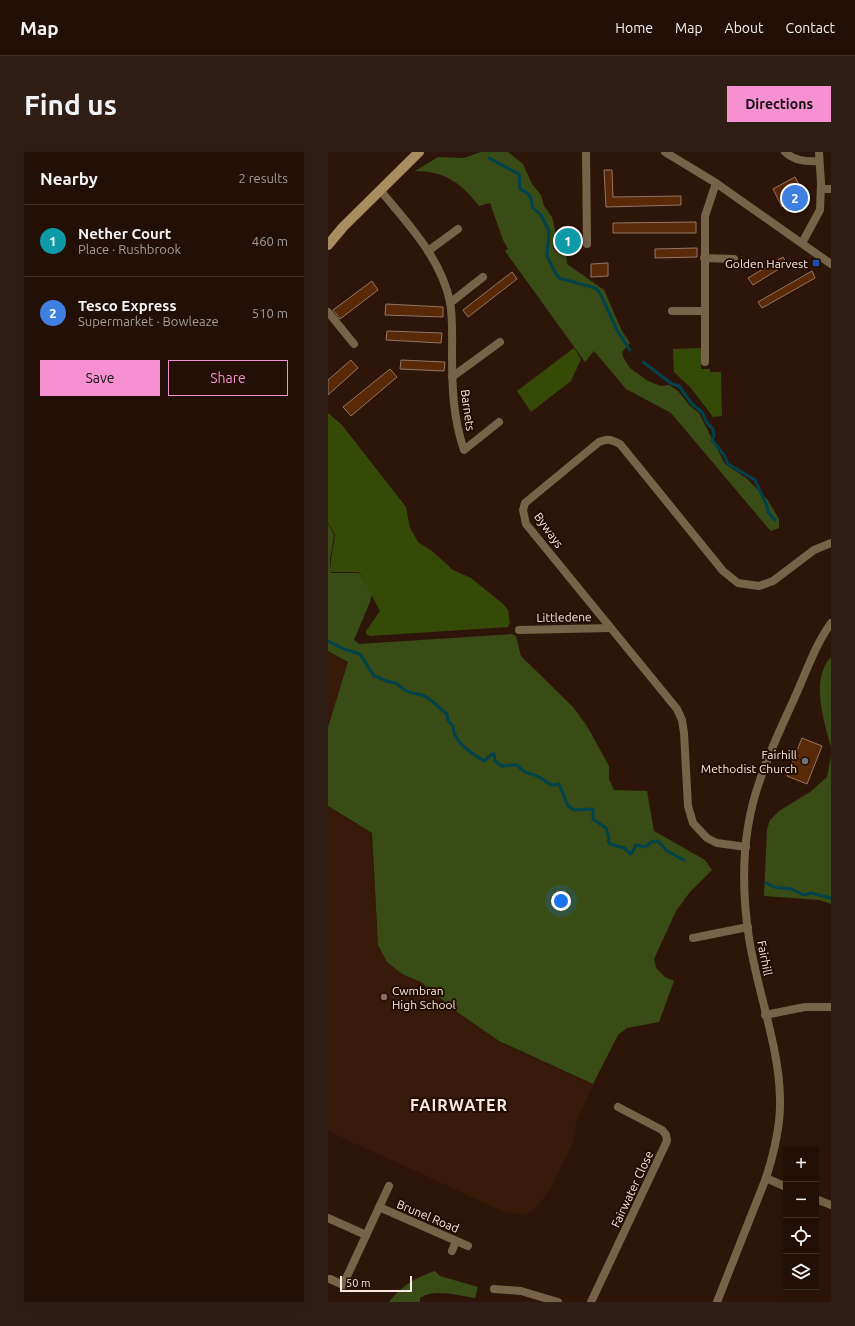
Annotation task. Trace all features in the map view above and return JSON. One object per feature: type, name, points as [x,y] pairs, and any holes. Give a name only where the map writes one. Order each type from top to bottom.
[{"type":"street","points":[[328,245],[380,190],[419,152]]},
{"type":"street","points":[[586,152],[587,244]]},
{"type":"street","points":[[665,152],[716,184],[831,264]]},
{"type":"street","points":[[785,152],[795,159],[807,162],[819,161]]},
{"type":"street","points":[[802,243],[820,210],[821,189],[819,152]]},
{"type":"street","points":[[705,362],[705,216],[708,203],[716,184]]},
{"type":"street","points":[[821,189],[831,189]]},
{"type":"street","name":"Barnets","points":[[380,190],[428,251],[440,271],[450,303],[452,376],[457,428],[464,450],[499,422]]},
{"type":"street","points":[[428,251],[458,229]]},
{"type":"street","points":[[704,258],[734,259]]},
{"type":"street","points":[[450,303],[482,277]]},
{"type":"street","points":[[672,311],[705,311]]},
{"type":"street","points":[[328,312],[354,344]]},
{"type":"street","name":"Barnets","points":[[452,376],[500,342]]},
{"type":"street","name":"Byways","points":[[746,847],[717,843],[706,838],[693,823],[688,806],[684,734],[682,720],[677,710],[526,524],[523,510],[526,503],[538,492],[605,439],[612,440],[620,444],[723,571],[738,583],[759,586],[773,581],[814,550],[831,543]]},
{"type":"street","name":"Fairhill","points":[[717,1302],[766,1178],[777,1139],[780,1098],[775,1058],[748,927],[744,886],[746,847],[753,804],[760,780],[805,672],[821,638],[831,623]]},
{"type":"street","name":"Littledene","points":[[519,630],[610,628]]},
{"type":"street","points":[[693,938],[748,927]]},
{"type":"street","points":[[765,1015],[805,1007],[831,1007]]},
{"type":"street","name":"Fairwater Close","points":[[591,1302],[667,1141],[666,1135],[662,1130],[618,1107]]},
{"type":"street","points":[[766,1178],[783,1186]]},
{"type":"street","name":"Brunel Road","points":[[330,1279],[343,1285],[389,1186]]},
{"type":"street","points":[[819,1200],[831,1205]]},
{"type":"street","name":"Brunel Road","points":[[379,1207],[468,1246]]},
{"type":"street","points":[[328,1218],[366,1236]]},
{"type":"street","points":[[452,1251],[456,1241]]},
{"type":"street","points":[[494,1290],[521,1291],[558,1302]]},
{"type":"shaded area","points":[[328,651],[348,662],[328,726]]},
{"type":"shaded area","name":"Cwmbran High School","points":[[328,807],[371,833],[378,945],[387,962],[402,974],[421,982],[457,1013],[498,1041],[593,1085],[576,1123],[573,1142],[550,1190],[533,1211],[523,1215],[500,1210],[328,1131]]},
{"type":"green space","points":[[481,152],[508,152],[523,164],[532,184],[541,195],[544,206],[552,217],[555,230],[556,252],[566,252],[567,264],[604,290],[622,331],[630,343],[622,352],[623,357],[630,368],[648,381],[661,386],[669,385],[678,391],[690,406],[699,413],[725,464],[746,478],[767,499],[779,519],[779,528],[771,531],[768,528],[671,413],[626,389],[594,351],[585,362],[505,251],[508,249],[503,240],[490,203],[479,206],[466,191],[452,180],[435,173],[415,171],[438,157],[464,158]]},
{"type":"green space","points":[[574,348],[581,359],[571,381],[531,412],[517,391]]},
{"type":"green space","points":[[701,348],[701,369],[710,369],[710,372],[721,372],[722,416],[713,417],[691,388],[674,372],[673,349]]},
{"type":"green space","points":[[328,413],[342,425],[406,507],[410,528],[418,542],[432,551],[453,570],[471,578],[503,604],[508,610],[510,623],[508,627],[370,636],[366,634],[366,631],[380,611],[359,572],[331,572],[331,559],[335,535],[328,523]]},
{"type":"green space","points":[[328,524],[334,535],[330,559],[331,573],[359,573],[372,594],[354,640],[359,644],[512,634],[516,636],[521,656],[573,707],[587,726],[609,766],[609,779],[614,790],[647,791],[654,831],[705,860],[712,870],[690,892],[676,911],[654,959],[656,968],[665,977],[674,981],[659,1022],[627,1028],[618,1035],[593,1084],[499,1041],[457,1012],[421,982],[402,974],[387,962],[378,945],[372,833],[328,806],[328,727],[348,662],[328,651]]},
{"type":"green space","points":[[831,657],[831,747],[822,713],[820,688],[821,677],[825,666]]},
{"type":"green space","points":[[831,756],[831,904],[819,900],[764,896],[767,829],[770,820],[779,811],[810,792],[827,777]]},
{"type":"green space","points":[[435,1271],[440,1276],[478,1287],[475,1298],[440,1293],[426,1295],[420,1298],[420,1302],[389,1302],[409,1283],[421,1276]]},
{"type":"building","points":[[604,170],[612,170],[613,197],[681,196],[681,205],[606,207]]},
{"type":"building","points":[[795,177],[809,203],[799,209],[797,207],[789,211],[785,205],[782,207],[773,189]]},
{"type":"building","points":[[696,222],[696,233],[613,233],[613,223]]},
{"type":"building","points":[[560,234],[576,234],[576,249],[560,248]]},
{"type":"building","points":[[697,248],[697,257],[655,258],[655,249]]},
{"type":"building","points":[[783,257],[787,264],[753,285],[748,278]]},
{"type":"building","points":[[608,263],[608,276],[591,277],[591,264]]},
{"type":"building","points":[[812,271],[815,278],[762,308],[758,302]]},
{"type":"building","points":[[512,272],[517,279],[468,317],[463,310]]},
{"type":"building","points":[[372,281],[378,290],[340,319],[333,310]]},
{"type":"building","points":[[386,304],[443,307],[443,317],[385,315]]},
{"type":"building","points":[[387,331],[442,333],[441,343],[386,340]]},
{"type":"building","points":[[351,360],[358,368],[328,395],[328,380]]},
{"type":"building","points":[[401,360],[445,362],[444,371],[400,369]]},
{"type":"building","points":[[390,369],[397,377],[351,416],[343,407]]},
{"type":"building","name":"Fairhill Methodist Church","points":[[802,738],[822,746],[807,784],[787,776]]},
{"type":"waterway","points":[[489,158],[519,174],[520,189],[529,195],[532,200],[532,207],[541,215],[549,231],[547,256],[555,272],[559,278],[595,288],[600,293],[618,332],[630,350]]},
{"type":"waterway","points":[[643,362],[672,384],[679,386],[692,404],[702,412],[707,423],[713,429],[714,436],[712,440],[724,455],[728,464],[755,480],[767,506],[768,512],[775,520]]},
{"type":"waterway","points":[[328,641],[344,649],[360,654],[374,676],[396,683],[405,690],[425,696],[432,701],[447,714],[448,721],[453,726],[459,742],[468,751],[484,761],[494,754],[495,761],[502,766],[517,765],[524,771],[536,775],[551,784],[559,784],[568,806],[574,810],[593,809],[593,819],[606,828],[609,838],[608,841],[610,844],[624,848],[631,854],[636,845],[645,847],[653,841],[659,842],[667,851],[684,860]]},
{"type":"waterway","points":[[766,883],[774,887],[791,889],[804,895],[811,893],[831,898]]},
{"type":"place","name":"Tesco Express","points":[[795,198]]},
{"type":"place","name":"Nether Court","points":[[568,241]]},
{"type":"place","name":"Golden Harvest","points":[[816,263]]},
{"type":"place","name":"Fairhill Methodist Church","points":[[805,761]]},
{"type":"place","name":"Cwmbran High School","points":[[384,997]]},
{"type":"district","name":"FAIRWATER","points":[[459,1105]]}]
